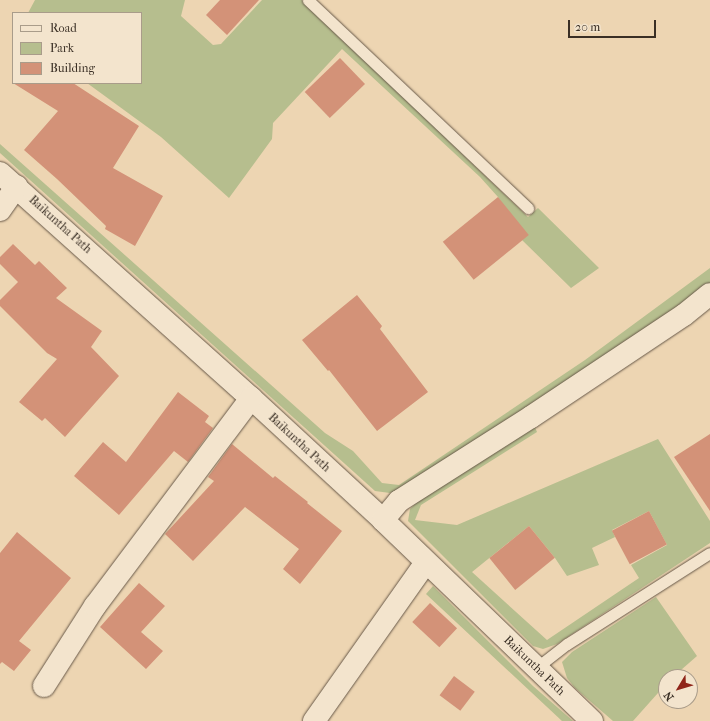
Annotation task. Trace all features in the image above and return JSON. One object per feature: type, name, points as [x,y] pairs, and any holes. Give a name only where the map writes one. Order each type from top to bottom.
[{"type":"street","name":"Baikuntha Path","points":[[0,173],[17,186],[251,398],[383,520],[592,721]]},
{"type":"street","points":[[0,210],[17,186]]},
{"type":"street","points":[[383,520],[399,501],[531,417],[684,315],[710,294]]},
{"type":"street","points":[[44,686],[95,606],[251,398]]},
{"type":"street","points":[[314,721],[426,562]]},
{"type":"lane","points":[[308,0],[528,208]]},
{"type":"lane","points":[[536,668],[567,644],[710,553]]},
{"type":"green space","points":[[35,0],[185,0],[181,16],[213,45],[221,44],[262,0],[302,0],[528,217],[538,208],[599,268],[571,288],[522,240],[498,197],[480,177],[342,49],[273,123],[272,139],[229,198],[161,137],[88,84],[142,84],[142,12],[29,12]]},
{"type":"green space","points":[[0,144],[325,433],[353,451],[382,483],[399,485],[585,360],[710,268],[710,283],[643,330],[407,487],[390,493],[375,491],[0,153]]},
{"type":"green space","points":[[534,425],[537,432],[421,505],[415,520],[457,525],[658,439],[710,521],[710,543],[557,644],[543,649],[533,646],[408,521],[410,509],[426,493]],"holes":[[[649,511],[667,545],[631,565],[639,578],[547,640],[472,572],[529,526],[555,558],[567,576],[599,565],[592,548],[615,537],[612,530]]]},
{"type":"green space","points":[[433,586],[533,686],[573,721],[562,721],[426,594]]},
{"type":"green space","points":[[656,597],[697,656],[682,669],[658,669],[658,693],[633,721],[613,721],[575,688],[567,678],[562,662],[572,652]]},
{"type":"building","points":[[220,0],[259,0],[227,35],[206,15]]},
{"type":"building","points":[[340,58],[365,84],[330,118],[305,92]]},
{"type":"building","points":[[15,84],[75,84],[139,126],[113,168],[163,196],[135,246],[105,229],[106,226],[24,150],[58,111]]},
{"type":"building","points":[[498,197],[529,235],[474,280],[443,242]]},
{"type":"building","points":[[13,244],[35,265],[39,261],[67,288],[56,298],[102,331],[91,347],[119,376],[65,437],[45,418],[42,421],[19,402],[57,359],[47,353],[0,306],[0,300],[18,282],[0,264],[0,257]]},
{"type":"building","points":[[357,295],[382,326],[380,329],[428,392],[377,431],[329,370],[328,371],[302,340]]},
{"type":"building","points":[[178,392],[209,416],[205,422],[213,428],[188,462],[174,451],[119,515],[74,476],[103,442],[126,462]]},
{"type":"building","points":[[710,434],[710,511],[674,457]]},
{"type":"building","points":[[232,444],[273,478],[275,476],[308,502],[307,503],[342,531],[300,584],[283,569],[299,549],[245,507],[193,561],[165,534],[214,481],[208,477]]},
{"type":"building","points":[[649,511],[667,545],[630,564],[612,531]]},
{"type":"building","points":[[529,526],[555,558],[515,590],[489,558]]},
{"type":"building","points":[[17,532],[71,578],[19,641],[31,650],[14,671],[2,662],[0,664],[0,553]]},
{"type":"building","points":[[139,583],[165,606],[141,632],[163,651],[146,669],[100,627]]},
{"type":"building","points":[[430,603],[457,628],[439,647],[412,622]]},
{"type":"building","points":[[454,676],[475,692],[460,711],[440,695]]}]
